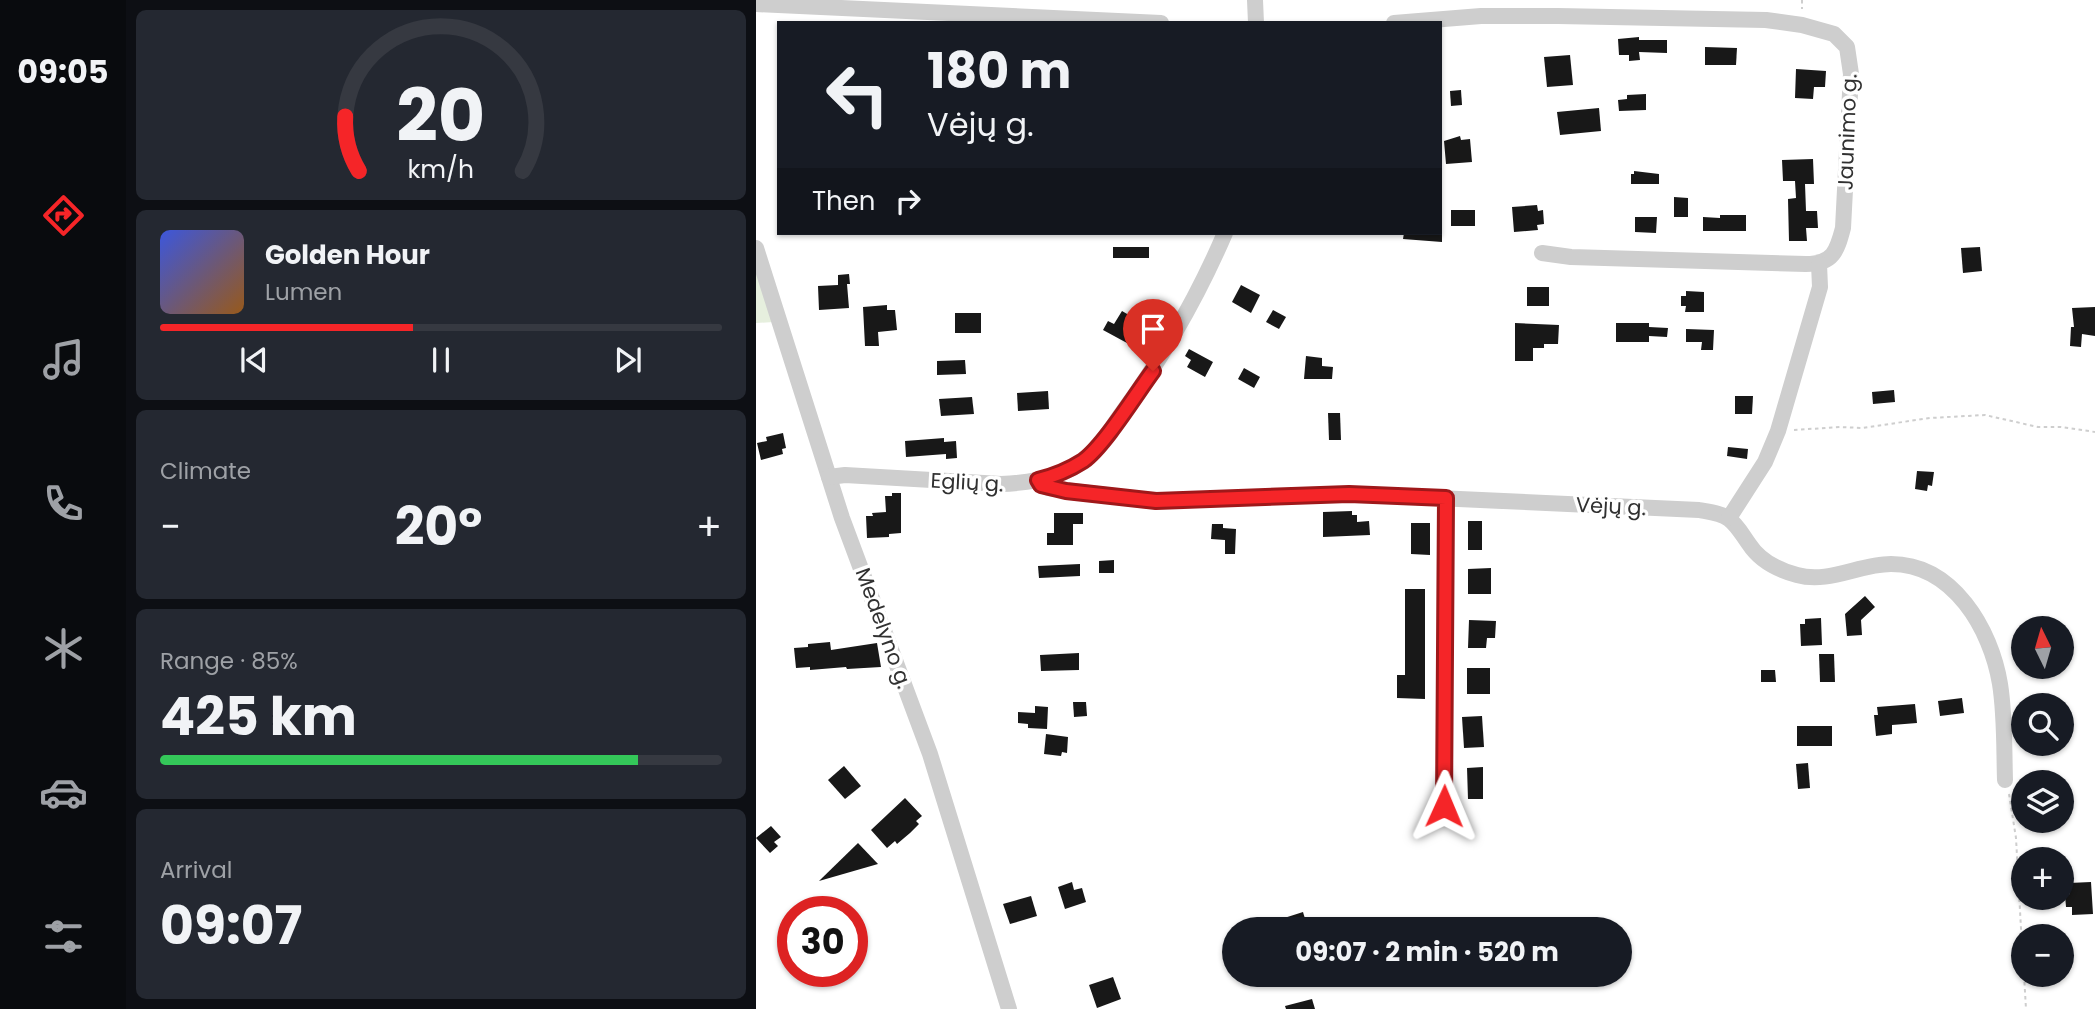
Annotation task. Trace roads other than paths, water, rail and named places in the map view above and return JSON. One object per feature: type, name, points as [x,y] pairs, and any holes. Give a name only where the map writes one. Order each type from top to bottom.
[{"type":"street","points":[[1255,0],[1256,21]]},
{"type":"street","points":[[756,4],[1118,21]]},
{"type":"street","name":"Jaunimo g.","points":[[1419,21],[1481,16],[1766,20],[1802,25],[1835,34],[1847,47],[1851,74],[1843,228],[1838,247],[1830,258],[1819,264]]},
{"type":"street","name":"Eglių g.","points":[[829,477],[845,475],[1000,484],[1038,480],[1085,459],[1153,371],[1211,265],[1224,235]]},
{"type":"street","name":"Medelyno g.","points":[[756,248],[829,477],[930,754],[1009,1009]]},
{"type":"street","points":[[1542,253],[1571,257],[1819,264],[1821,278],[1817,297],[1779,431],[1765,462],[1729,518],[1758,555],[1785,572],[1823,578],[1891,564],[1922,570],[1953,589],[1976,620],[1994,659],[2002,702],[2006,780]]},
{"type":"street","name":"Vėjų g.","points":[[1038,480],[1048,488],[1156,501],[1349,494],[1699,510],[1729,518]]},
{"type":"street","points":[[1444,806],[1446,498]]}]
